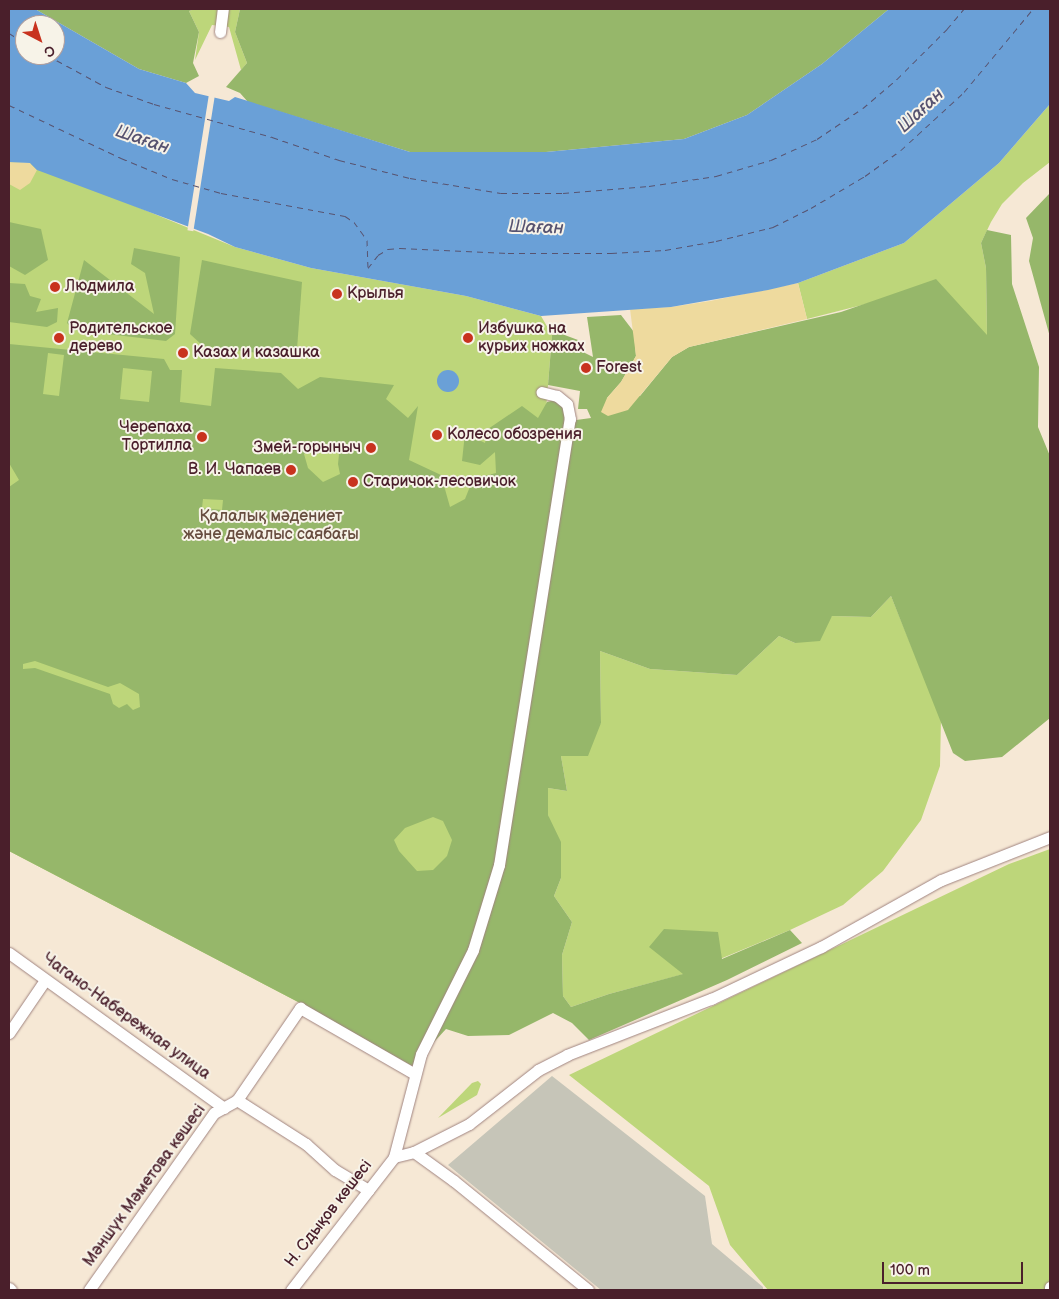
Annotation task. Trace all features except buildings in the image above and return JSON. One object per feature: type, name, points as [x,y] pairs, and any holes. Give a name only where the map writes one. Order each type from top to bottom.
[{"type":"street","points":[[220,32],[223,9]]},
{"type":"street","points":[[541,392],[557,396],[567,404],[570,419],[499,864],[473,950],[421,1054],[394,1157],[414,1152],[469,1124],[538,1070],[566,1055],[712,1000],[829,943],[941,880],[1050,837]]},
{"type":"street","name":"Чагано-Набережная улица","points":[[9,953],[224,1108]]},
{"type":"street","points":[[9,1033],[45,980]]},
{"type":"street","name":"Мәншүк Мәметова көшесі","points":[[89,1290],[214,1113],[237,1100],[300,1008],[415,1074]]},
{"type":"street","points":[[237,1100],[306,1144],[335,1170],[368,1190]]},
{"type":"street","points":[[414,1152],[454,1181],[588,1290]]},
{"type":"street","name":"Н. Сдықов көшесі","points":[[291,1290],[394,1157]]},
{"type":"shaded area","points":[[552,1076],[705,1196],[712,1244],[763,1287],[763,1290],[601,1290],[448,1165]]},
{"type":"green space","points":[[35,9],[195,9],[189,11],[199,32],[193,63],[199,76],[186,83],[139,69],[65,26],[65,15],[45,15]]},
{"type":"green space","points":[[195,9],[240,9],[235,32],[247,63],[241,70],[229,27],[212,25],[195,60],[199,32],[189,11]]},
{"type":"green space","points":[[240,9],[889,9],[822,64],[747,115],[684,139],[546,152],[410,152],[248,102],[240,93],[226,87],[247,63],[235,32]]},
{"type":"green space","points":[[1050,104],[1050,162],[1023,183],[1002,204],[981,243],[986,268],[987,336],[870,303],[807,319],[798,283],[904,243],[999,163]]},
{"type":"green space","name":"Қалалық мәдениет және демалыс саябағы","points":[[9,162],[30,163],[235,247],[311,268],[466,296],[541,316],[552,335],[546,410],[475,904],[300,1003],[9,851]]},
{"type":"green space","points":[[1050,193],[1050,337],[1029,261],[1033,238],[1026,218]]},
{"type":"green space","points":[[9,222],[41,229],[48,260],[25,275],[9,266]]},
{"type":"green space","points":[[987,230],[1011,235],[1012,284],[1039,367],[1038,427],[1050,456],[1050,718],[1002,757],[965,761],[953,753],[891,596],[871,617],[832,616],[820,641],[795,643],[779,636],[737,675],[650,669],[600,651],[601,723],[588,756],[561,756],[567,791],[548,788],[548,815],[561,842],[561,878],[554,896],[572,922],[562,955],[563,996],[571,1007],[609,994],[683,974],[649,947],[664,929],[718,932],[722,959],[790,930],[802,943],[727,980],[589,1040],[572,1023],[553,1013],[509,1035],[468,1036],[446,1029],[412,1066],[300,1003],[9,851],[9,487],[19,480],[9,463],[9,344],[164,359],[170,370],[182,370],[180,402],[211,406],[215,368],[281,373],[298,389],[320,377],[394,385],[386,399],[408,418],[418,406],[409,460],[441,475],[450,507],[465,499],[473,479],[496,473],[495,452],[480,465],[462,461],[465,433],[485,443],[488,429],[522,406],[538,418],[547,402],[555,400],[565,406],[569,421],[591,418],[587,409],[578,409],[580,391],[548,385],[552,335],[562,334],[578,340],[585,353],[593,357],[587,317],[621,315],[634,332],[636,356],[621,382],[607,398],[640,396],[672,357],[689,347],[841,312],[936,279],[987,335],[986,268],[981,243]],"holes":[[[48,353],[64,355],[59,396],[43,394]],[[123,368],[152,371],[149,402],[120,399]],[[318,442],[331,446],[339,454],[340,474],[323,482],[308,468],[304,454]],[[203,499],[223,500],[222,510],[202,508]],[[35,661],[108,687],[120,683],[139,694],[140,707],[133,710],[127,704],[119,708],[113,704],[110,694],[35,668],[23,669],[23,664]],[[433,817],[443,821],[452,840],[447,856],[433,870],[417,871],[399,851],[394,840],[405,828]]]},
{"type":"green space","points":[[134,248],[180,257],[175,334],[166,341],[74,330],[67,323],[84,260],[154,314],[145,273],[131,264]]},
{"type":"green space","points":[[202,260],[302,282],[297,349],[281,356],[203,346],[190,334]]},
{"type":"green space","points":[[9,283],[25,284],[30,296],[41,299],[36,312],[58,308],[57,322],[47,327],[9,322]]},
{"type":"green space","points":[[891,596],[941,719],[940,766],[921,820],[883,871],[843,905],[790,930],[684,974],[609,994],[571,1007],[563,996],[562,955],[572,922],[554,896],[561,878],[548,815],[548,788],[567,791],[561,756],[601,723],[600,651],[650,669],[737,675],[779,636],[795,643],[832,616],[871,617]]},
{"type":"green space","points":[[1050,849],[1050,1290],[768,1290],[730,1245],[709,1186],[569,1075],[1009,864]]},
{"type":"green space","points":[[478,1081],[481,1084],[477,1095],[438,1118],[472,1083]]},
{"type":"sand","points":[[9,162],[30,163],[37,170],[30,183],[20,190],[9,184]]},
{"type":"sand","points":[[798,283],[807,319],[689,347],[672,357],[628,410],[608,416],[601,412],[607,398],[621,382],[636,356],[630,309],[671,307],[710,301]]},
{"type":"water","name":"Шаған","points":[[9,9],[35,9],[45,15],[15,15],[15,65],[65,65],[65,26],[139,69],[186,83],[195,93],[229,101],[235,97],[410,152],[546,152],[684,139],[747,115],[822,64],[889,9],[1050,9],[1050,104],[999,163],[904,243],[798,283],[671,307],[541,316],[466,296],[311,268],[235,247],[208,234],[37,170],[30,163],[9,162]]},
{"type":"water","points":[[448,370],[458,377],[459,381],[452,391],[448,392],[438,385],[437,381],[444,371]]},
{"type":"pier","points":[[209,94],[215,95],[193,231],[187,230]]},
{"type":"ferry route","points":[[65,65],[106,87],[154,104],[272,137],[339,160],[410,178],[501,193],[563,193],[649,186],[716,176],[771,160],[817,139],[863,108],[897,79],[947,29],[964,9]]},
{"type":"ferry route","points":[[368,268],[378,255],[388,249],[508,253],[611,253],[665,250],[716,241],[773,227],[811,208],[865,176],[901,150],[964,92],[1033,9]]},
{"type":"ferry route","points":[[9,33],[15,37]]},
{"type":"ferry route","points":[[9,105],[121,158],[172,179],[221,193],[345,216],[354,222],[367,240],[368,267]]},
{"type":"place","name":"Людмила","points":[[55,287]]},
{"type":"place","name":"Крылья","points":[[337,294]]},
{"type":"place","name":"Родительское дерево","points":[[59,338]]},
{"type":"place","name":"Избушка на курьих ножках","points":[[468,338]]},
{"type":"place","name":"Казах и казашка","points":[[183,353]]},
{"type":"place","name":"Forest","points":[[586,368]]},
{"type":"place","name":"Колесо обозрения","points":[[437,435]]},
{"type":"place","name":"Черепаха Тортилла","points":[[202,437]]},
{"type":"place","name":"Змей-горыныч","points":[[371,448]]},
{"type":"place","name":"В. И. Чапаев","points":[[291,470]]},
{"type":"place","name":"Старичок-лесовичок","points":[[353,482]]}]
